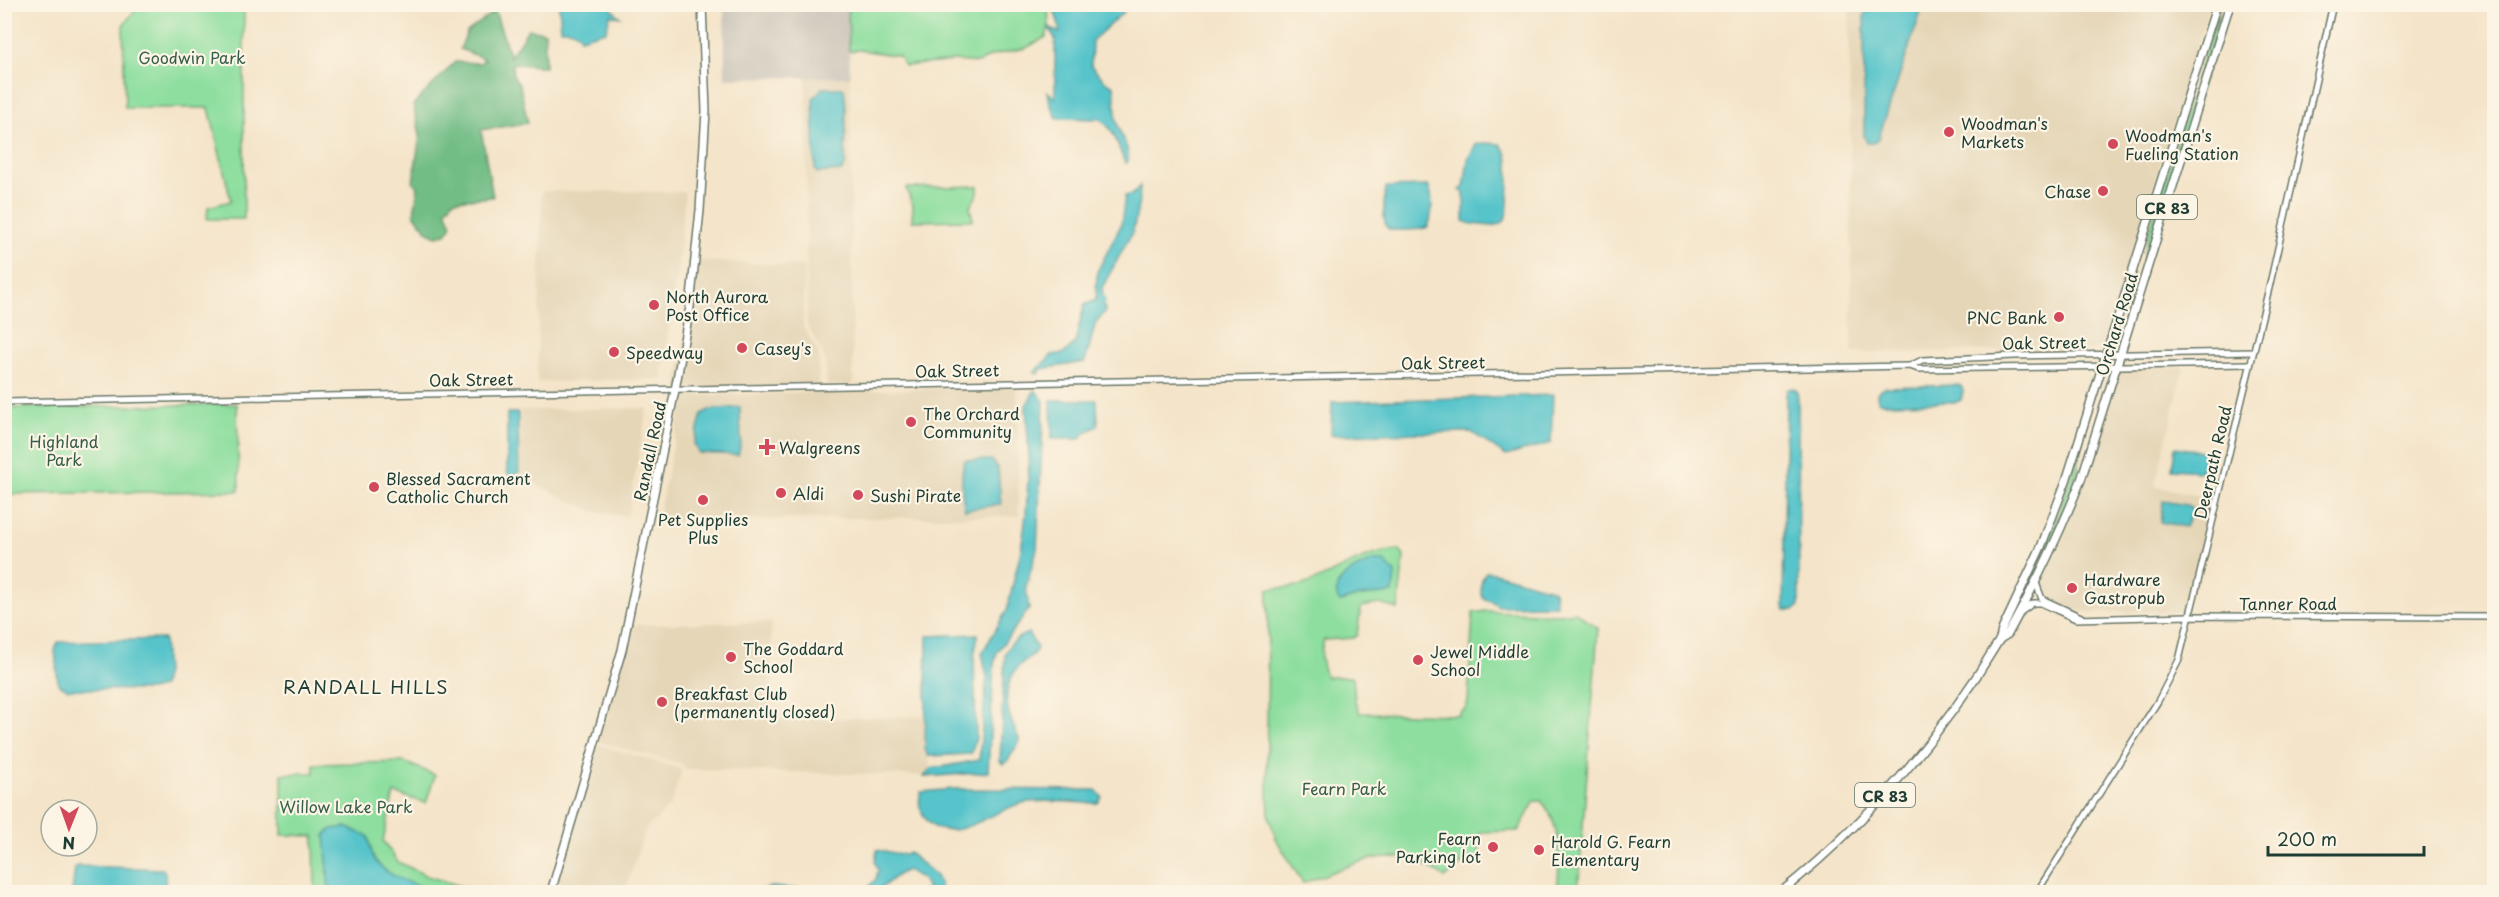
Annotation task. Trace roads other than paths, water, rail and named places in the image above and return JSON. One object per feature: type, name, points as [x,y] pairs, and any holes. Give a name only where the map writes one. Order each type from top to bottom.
[{"type":"main road","name":"Randall Road","points":[[551,892],[622,650],[690,307],[700,210],[706,111],[702,4]]},
{"type":"main road","name":"Orchard Road","points":[[1780,892],[1856,826],[1908,770],[1953,712],[2000,639],[2055,512],[2217,4]]},
{"type":"main road","name":"Orchard Road","points":[[2000,639],[2008,634],[2036,583],[2081,480],[2230,4]]},
{"type":"street","name":"Deerpath Road","points":[[2037,892],[2171,678],[2179,660],[2334,4]]},
{"type":"street","name":"Oak Street","points":[[1910,366],[1922,360],[2253,352]]},
{"type":"street","name":"Oak Street","points":[[4,402],[1910,366],[1918,369],[2250,364]]},
{"type":"street","name":"Tanner Road","points":[[2036,583],[2042,599],[2081,617]]},
{"type":"street","name":"Tanner Road","points":[[2020,613],[2033,603],[2041,603],[2072,618],[2494,617]]},
{"type":"water","points":[[1054,4],[1131,5],[1092,41],[1091,66],[1105,81],[1114,86],[1117,121],[1127,147],[1127,163],[1125,163],[1113,133],[1100,119],[1057,118],[1050,104],[1048,92],[1055,98],[1055,39],[1049,27],[1059,33],[1060,29],[1054,12]]},
{"type":"water","points":[[559,5],[612,5],[612,9],[620,17],[610,15],[606,31],[580,38],[572,30],[561,29]]},
{"type":"water","points":[[1868,5],[1923,6],[1878,140],[1873,143],[1867,143],[1864,136],[1864,17]]},
{"type":"water","points":[[822,88],[844,88],[845,166],[842,171],[817,173],[815,170],[813,99]]},
{"type":"water","points":[[1476,144],[1500,144],[1506,152],[1508,165],[1509,187],[1506,216],[1502,223],[1494,226],[1464,221],[1464,193],[1460,190],[1464,187],[1468,159]]},
{"type":"water","points":[[1140,186],[1133,231],[1102,288],[1105,312],[1096,322],[1085,362],[1041,369],[1039,374],[1034,372],[1052,355],[1064,353],[1075,343],[1084,305],[1096,300],[1097,272],[1121,225],[1125,196],[1133,194]]},
{"type":"water","points":[[1428,186],[1432,206],[1428,227],[1416,230],[1389,229],[1386,226],[1384,210],[1386,187]]},
{"type":"water","points":[[1961,386],[1963,391],[1961,400],[1957,402],[1883,403],[1878,401],[1877,394],[1880,389],[1886,387]]},
{"type":"water","points":[[1792,388],[1797,391],[1798,400],[1799,606],[1795,610],[1784,610],[1786,394],[1787,390]]},
{"type":"water","points":[[1035,390],[1044,401],[1037,549],[1026,587],[1029,609],[997,652],[994,664],[988,772],[924,777],[930,769],[979,760],[987,677],[982,653],[1007,610],[1021,550],[1026,515],[1029,459],[1026,406]]},
{"type":"water","points":[[1553,395],[1551,443],[1506,456],[1471,432],[1331,435],[1332,402]]},
{"type":"water","points":[[1051,400],[1097,400],[1098,426],[1086,432],[1080,439],[1052,439]]},
{"type":"water","points":[[740,407],[741,443],[738,455],[699,453],[694,445],[702,414],[709,410]]},
{"type":"water","points":[[507,413],[518,413],[519,472],[510,477],[507,471]]},
{"type":"water","points":[[2175,447],[2202,451],[2204,455],[2202,471],[2172,469]]},
{"type":"water","points":[[965,460],[992,460],[998,469],[1001,504],[965,510],[962,470]]},
{"type":"water","points":[[2163,501],[2186,505],[2193,509],[2185,527],[2160,522]]},
{"type":"water","points":[[1373,561],[1383,561],[1395,573],[1393,593],[1360,596],[1340,602],[1337,588],[1340,581],[1352,571]]},
{"type":"water","points":[[1486,572],[1551,589],[1555,593],[1556,605],[1497,606],[1483,598],[1481,592]]},
{"type":"water","points":[[1028,633],[1037,648],[1014,673],[1007,692],[1011,721],[1020,741],[1007,762],[1003,764],[1000,761],[1005,654],[1014,641]]},
{"type":"water","points":[[978,634],[974,657],[976,738],[971,754],[928,756],[925,749],[927,636]]},
{"type":"water","points":[[164,639],[166,673],[162,687],[150,690],[68,689],[58,684],[55,650],[58,642]]},
{"type":"water","points":[[954,789],[1096,790],[1102,797],[1098,803],[1041,801],[1023,803],[959,829],[946,830],[935,827],[921,811],[919,802],[921,792]]},
{"type":"water","points":[[346,827],[368,836],[375,860],[387,872],[436,891],[329,892],[325,835],[332,829]]},
{"type":"water","points":[[877,850],[906,855],[909,852],[933,873],[940,884],[941,891],[929,892],[922,879],[907,870],[875,892],[771,892],[765,889],[771,887],[822,891],[847,888],[859,891],[869,887],[876,879]]},
{"type":"water","points":[[78,866],[163,869],[166,875],[164,892],[72,892],[75,868]]},
{"type":"waterway","points":[[1102,296],[1106,301],[1102,303]]},
{"type":"waterway","points":[[983,726],[986,701]]},
{"type":"waterway","points":[[930,769],[944,768]]},
{"type":"waterway","points":[[436,891],[441,891]]},
{"type":"place","name":"Woodman's Markets","points":[[1949,132]]},
{"type":"place","name":"Woodman's Fueling Station","points":[[2113,144]]},
{"type":"place","name":"Chase","points":[[2103,191]]},
{"type":"place","name":"North Aurora Post Office","points":[[654,305]]},
{"type":"place","name":"PNC Bank","points":[[2059,317]]},
{"type":"place","name":"Casey's","points":[[742,348]]},
{"type":"place","name":"Speedway","points":[[614,352]]},
{"type":"place","name":"The Orchard Community","points":[[911,422]]},
{"type":"place","name":"Walgreens","points":[[767,447]]},
{"type":"place","name":"Blessed Sacrament Catholic Church","points":[[374,487]]},
{"type":"place","name":"Aldi","points":[[781,493]]},
{"type":"place","name":"Sushi Pirate","points":[[858,495]]},
{"type":"place","name":"Pet Supplies Plus","points":[[703,500]]},
{"type":"place","name":"Hardware Gastropub","points":[[2072,588]]},
{"type":"place","name":"The Goddard School","points":[[731,657]]},
{"type":"place","name":"Jewel Middle School","points":[[1418,660]]},
{"type":"place","name":"Breakfast Club (permanently closed)","points":[[662,702]]},
{"type":"place","name":"Fearn Parking lot","points":[[1493,847]]},
{"type":"place","name":"Harold G. Fearn Elementary","points":[[1539,850]]},
{"type":"district","name":"RANDALL HILLS","points":[[366,686]]},
{"type":"park label","name":"Goodwin Park","points":[[192,57]]},
{"type":"park label","name":"Highland Park","points":[[64,450]]},
{"type":"park label","name":"Fearn Park","points":[[1344,788]]},
{"type":"park label","name":"Willow Lake Park","points":[[346,806]]}]
